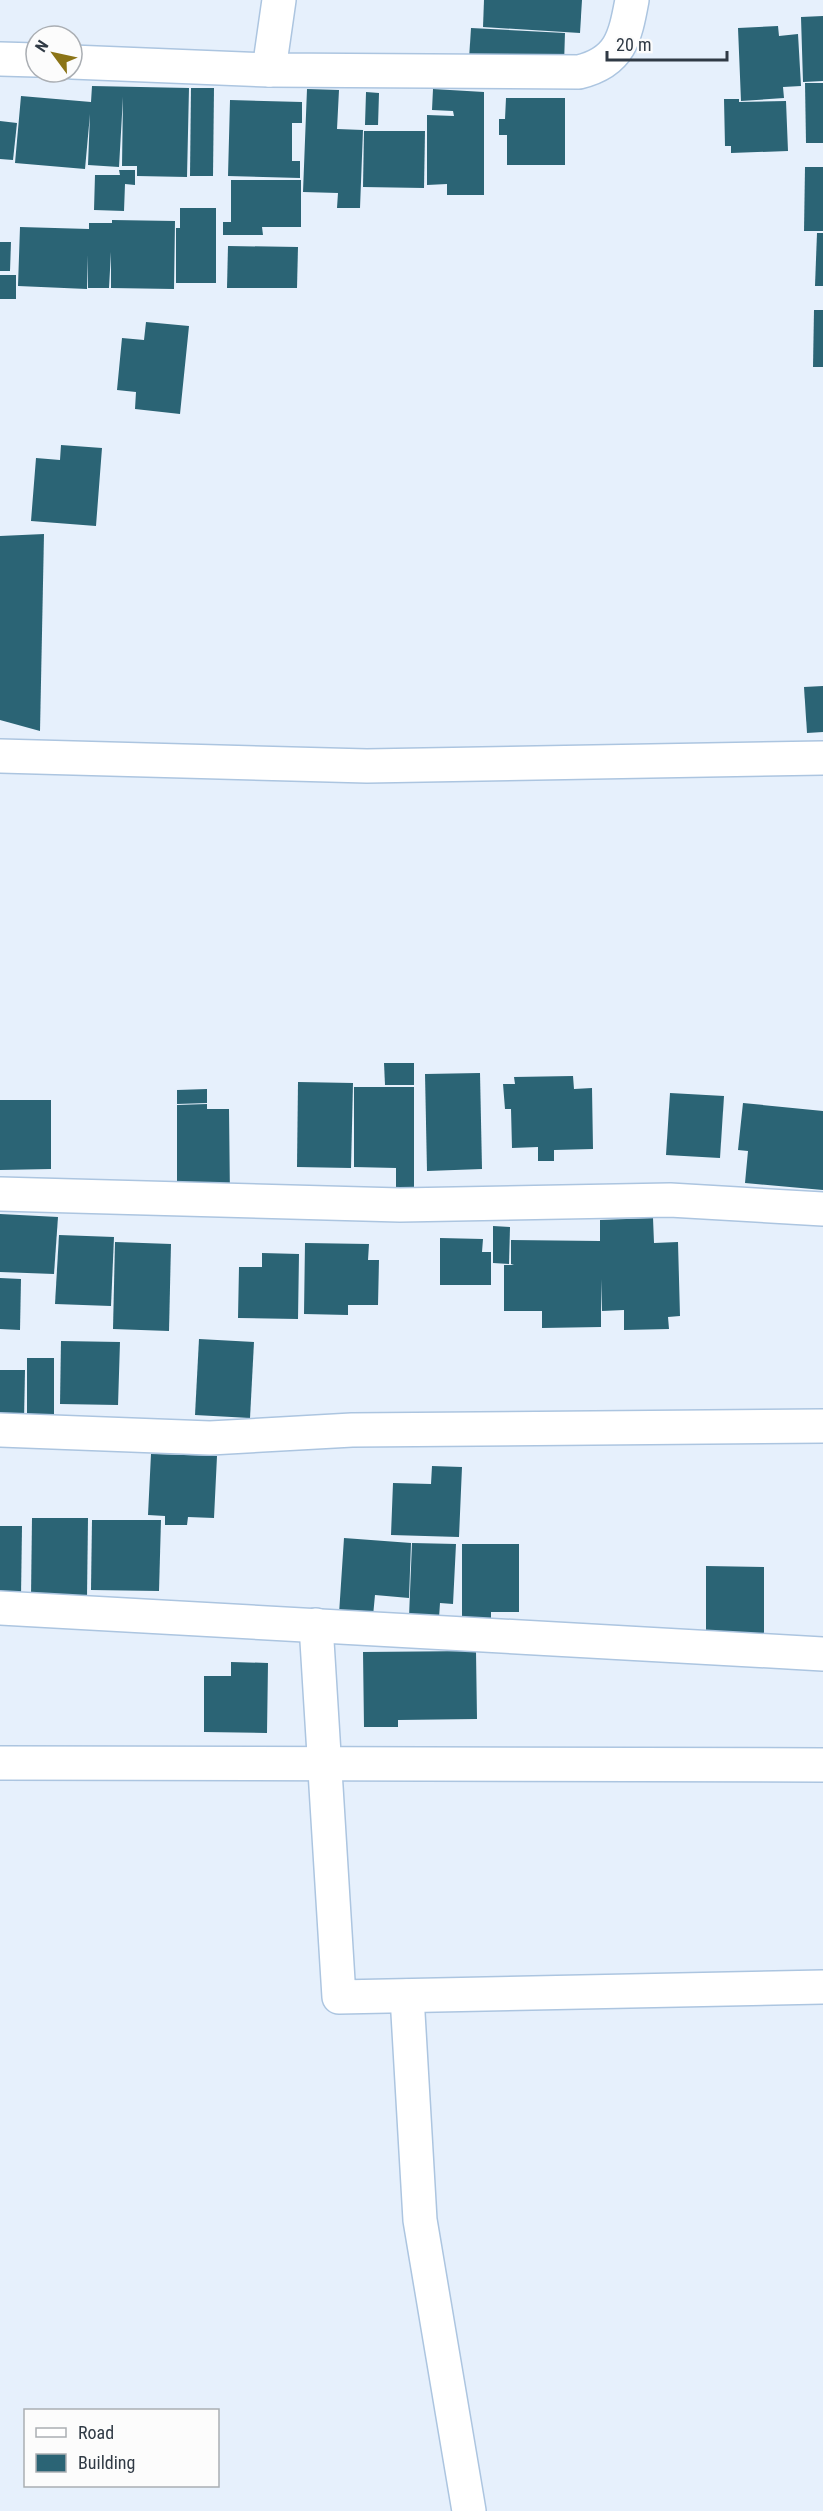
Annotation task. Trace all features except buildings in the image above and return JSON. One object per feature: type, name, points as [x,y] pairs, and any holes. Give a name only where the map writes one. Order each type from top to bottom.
[{"type":"street","points":[[269,70],[279,0]]},
{"type":"street","points":[[84,62],[269,70],[579,72],[596,68],[616,53],[626,29],[632,0]]},
{"type":"street","points":[[0,59],[24,60]]},
{"type":"street","points":[[0,756],[367,766],[823,758]]},
{"type":"street","points":[[0,1194],[400,1206],[670,1200],[823,1209]]},
{"type":"street","points":[[0,1430],[210,1438],[352,1430],[823,1426]]},
{"type":"street","points":[[0,1608],[823,1654]]},
{"type":"street","points":[[316,1625],[339,1997],[823,1987]]},
{"type":"street","points":[[0,1763],[823,1765]]},
{"type":"street","points":[[407,1996],[420,2220],[469,2511]]}]
